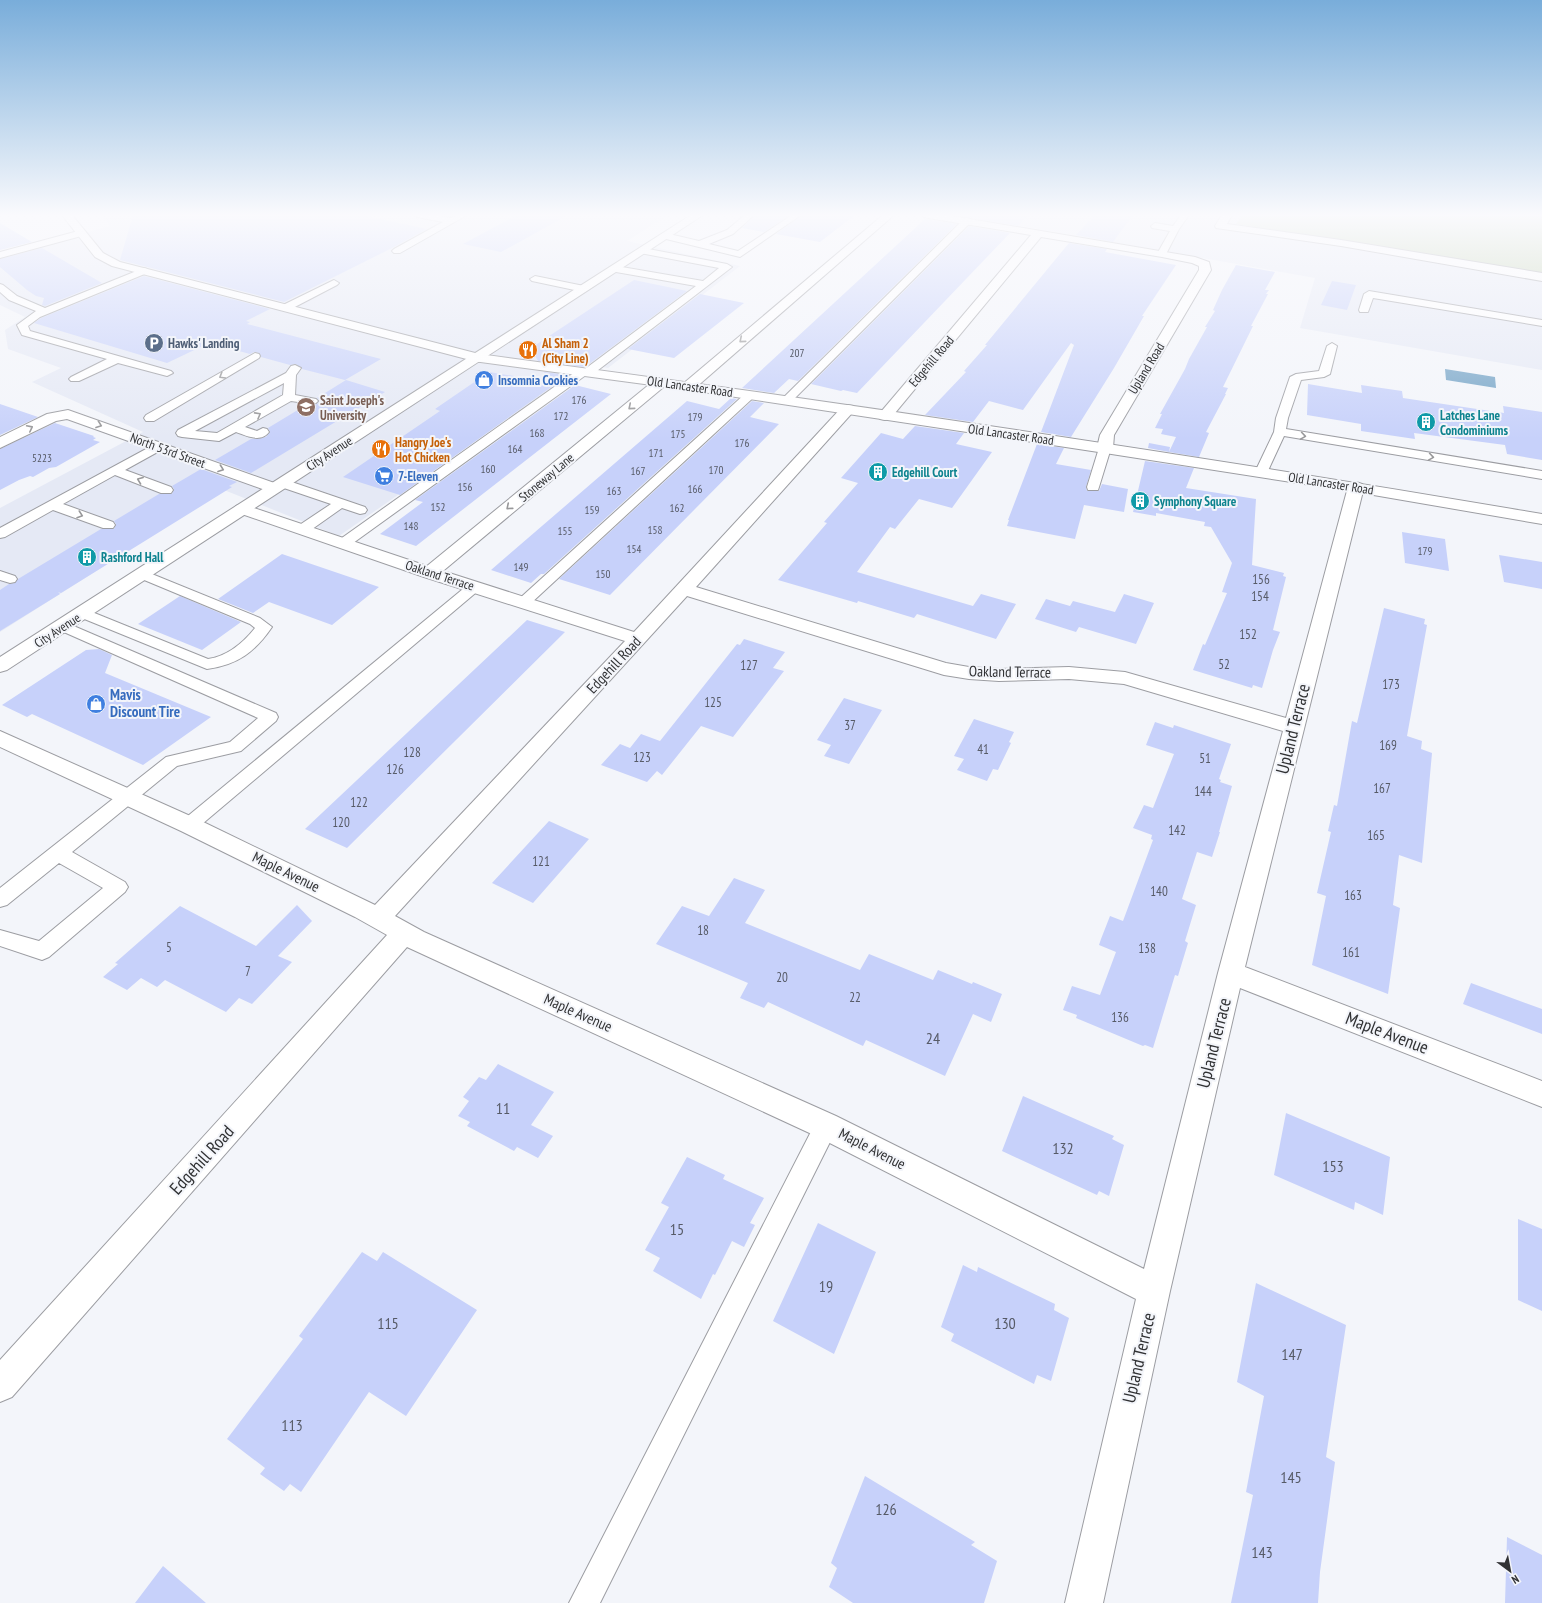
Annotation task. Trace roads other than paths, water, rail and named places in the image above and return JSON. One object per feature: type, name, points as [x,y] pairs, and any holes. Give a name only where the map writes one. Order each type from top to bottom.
[{"type":"main road","name":"Old Lancaster Road","points":[[216,290],[478,358],[661,382],[848,409],[885,416],[1261,472],[1542,518]]},
{"type":"main road","name":"City Avenue","points":[[0,666],[583,290]]},
{"type":"main road","points":[[689,386],[802,290]]},
{"type":"main road","name":"Edgehill Road","points":[[885,416],[991,290]]},
{"type":"main road","name":"Upland Road","points":[[1105,448],[1107,435],[1193,290]]},
{"type":"main road","name":"Stoneway Lane","points":[[430,572],[661,382]]},
{"type":"main road","name":"Edgehill Road","points":[[378,918],[638,639],[848,409]]},
{"type":"main road","name":"North 53rd Street","points":[[0,443],[52,417],[68,414],[279,486]]},
{"type":"main road","name":"Upland Terrace","points":[[1091,1600],[1154,1291],[1231,973],[1356,487]]},
{"type":"main road","name":"Oakland Terrace","points":[[242,509],[474,587],[638,639]]},
{"type":"main road","name":"Oakland Terrace","points":[[684,589],[944,669],[969,673],[999,675],[1069,672],[1104,675],[1148,684],[1294,727]]},
{"type":"main road","name":"Maple Avenue","points":[[0,738],[189,825],[378,918],[404,934],[826,1126],[1154,1291]]},
{"type":"main road","name":"Edgehill Road","points":[[0,1385],[404,934]]},
{"type":"main road","name":"Maple Avenue","points":[[1231,973],[1542,1094]]},
{"type":"lane","points":[[3,290],[13,298],[45,311]]},
{"type":"lane","points":[[97,290],[36,315],[22,325],[26,333],[167,373]]},
{"type":"lane","points":[[285,308],[321,290]]},
{"type":"lane","points":[[344,543],[586,372],[696,290]]},
{"type":"lane","points":[[786,401],[898,290]]},
{"type":"lane","points":[[1364,310],[1369,294],[1542,323]]},
{"type":"lane","points":[[1261,472],[1280,432],[1282,418],[1296,377],[1324,374],[1332,346]]},
{"type":"lane","points":[[150,418],[255,356]]},
{"type":"lane","points":[[75,379],[117,359]]},
{"type":"lane","points":[[289,397],[293,371],[182,433],[219,436],[289,397],[312,401]]},
{"type":"lane","points":[[524,602],[750,395]]},
{"type":"lane","points":[[235,428],[258,434],[263,432]]},
{"type":"lane","points":[[1280,432],[1542,475]]},
{"type":"lane","points":[[0,534],[159,446]]},
{"type":"lane","points":[[1094,487],[1105,448]]},
{"type":"lane","points":[[115,471],[166,490]]},
{"type":"lane","points":[[279,486],[341,503],[360,510]]},
{"type":"lane","points":[[303,529],[341,503]]},
{"type":"lane","points":[[52,505],[108,525]]},
{"type":"lane","points":[[82,613],[207,664],[225,661],[258,636],[264,627],[255,621],[142,574]]},
{"type":"lane","points":[[189,825],[474,587]]},
{"type":"lane","points":[[0,899],[129,798],[148,779],[172,761],[235,746],[270,717],[62,626]]},
{"type":"lane","points":[[0,938],[42,951],[118,887],[58,853]]},
{"type":"lane","points":[[584,1603],[826,1126]]},
{"type":"water","points":[[1445,369],[1495,377],[1496,388],[1446,380]]},
{"type":"place","name":"Hawks' Landing","points":[[154,343]]},
{"type":"place","name":"Al Sham 2 (City Line)","points":[[528,350]]},
{"type":"place","name":"Insomnia Cookies","points":[[484,380]]},
{"type":"place","name":"Saint Joseph's University","points":[[306,407]]},
{"type":"place","name":"Latches Lane Condominiums","points":[[1426,422]]},
{"type":"place","name":"Hangry Joe's Hot Chicken","points":[[381,449]]},
{"type":"place","name":"Edgehill Court","points":[[878,472]]},
{"type":"place","name":"7-Eleven","points":[[384,476]]},
{"type":"place","name":"Symphony Square","points":[[1140,501]]},
{"type":"place","name":"Rashford Hall","points":[[87,557]]},
{"type":"place","name":"Mavis Discount Tire","points":[[96,704]]}]
